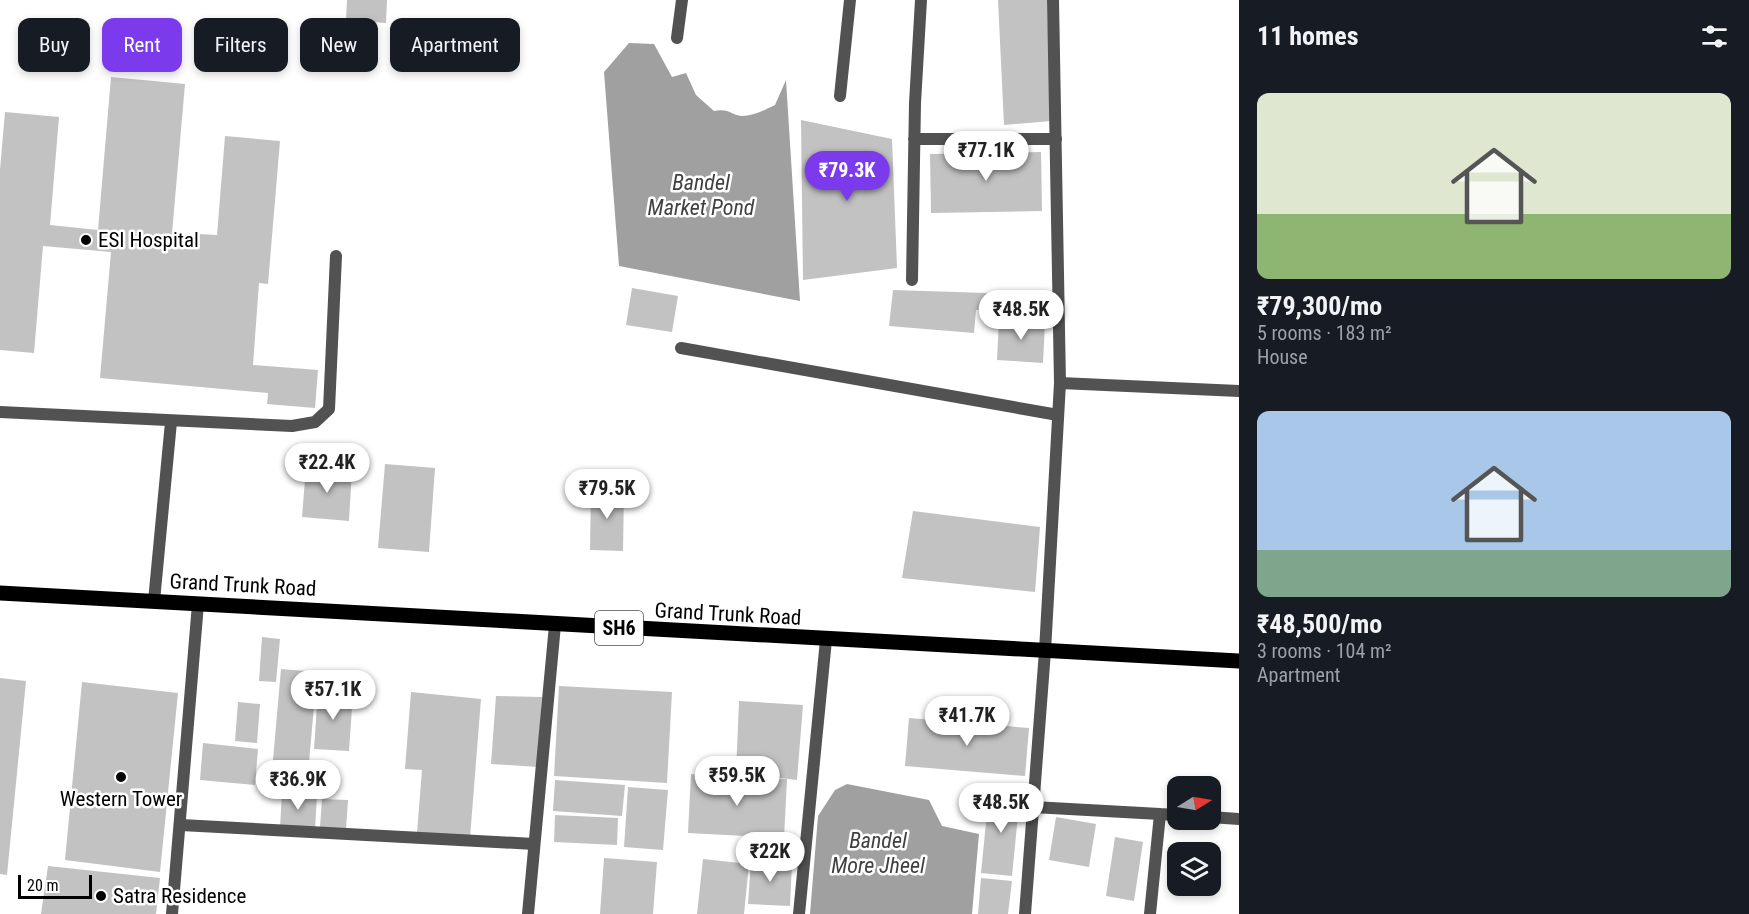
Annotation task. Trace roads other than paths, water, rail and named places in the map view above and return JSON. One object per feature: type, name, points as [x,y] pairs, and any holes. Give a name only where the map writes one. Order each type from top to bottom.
[{"type":"main road","name":"Grand Trunk Road","points":[[0,593],[1239,661]]},
{"type":"street","points":[[677,39],[682,0]]},
{"type":"street","points":[[840,96],[850,0]]},
{"type":"street","points":[[912,280],[914,139],[921,0]]},
{"type":"street","points":[[1025,914],[1045,651],[1060,383],[1053,0]]},
{"type":"street","points":[[914,139],[1056,139]]},
{"type":"street","points":[[0,412],[292,426],[315,422],[329,409],[336,256]]},
{"type":"street","points":[[681,348],[1058,415]]},
{"type":"street","points":[[1060,383],[1239,391]]},
{"type":"street","points":[[154,601],[171,422]]},
{"type":"street","points":[[172,914],[198,604]]},
{"type":"street","points":[[528,914],[555,625]]},
{"type":"street","points":[[799,914],[826,640]]},
{"type":"street","points":[[1033,807],[1167,814]]},
{"type":"street","points":[[1150,914],[1160,814]]},
{"type":"street","points":[[1221,818],[1239,819]]},
{"type":"street","points":[[181,825],[534,844]]},
{"type":"water","name":"Bandel Market Pond","points":[[629,43],[654,44],[672,77],[686,73],[696,95],[714,111],[723,110],[742,116],[763,111],[775,105],[786,80],[800,301],[619,266],[604,72]]},
{"type":"water","name":"Bandel More Jheel","points":[[847,784],[929,800],[942,826],[979,834],[972,914],[810,914],[818,816],[835,790]]},
{"type":"place","name":"ESI Hospital","points":[[86,240]]},
{"type":"place","name":"Western Tower","points":[[121,777]]},
{"type":"place","name":"Satra Residence","points":[[101,896]]}]
